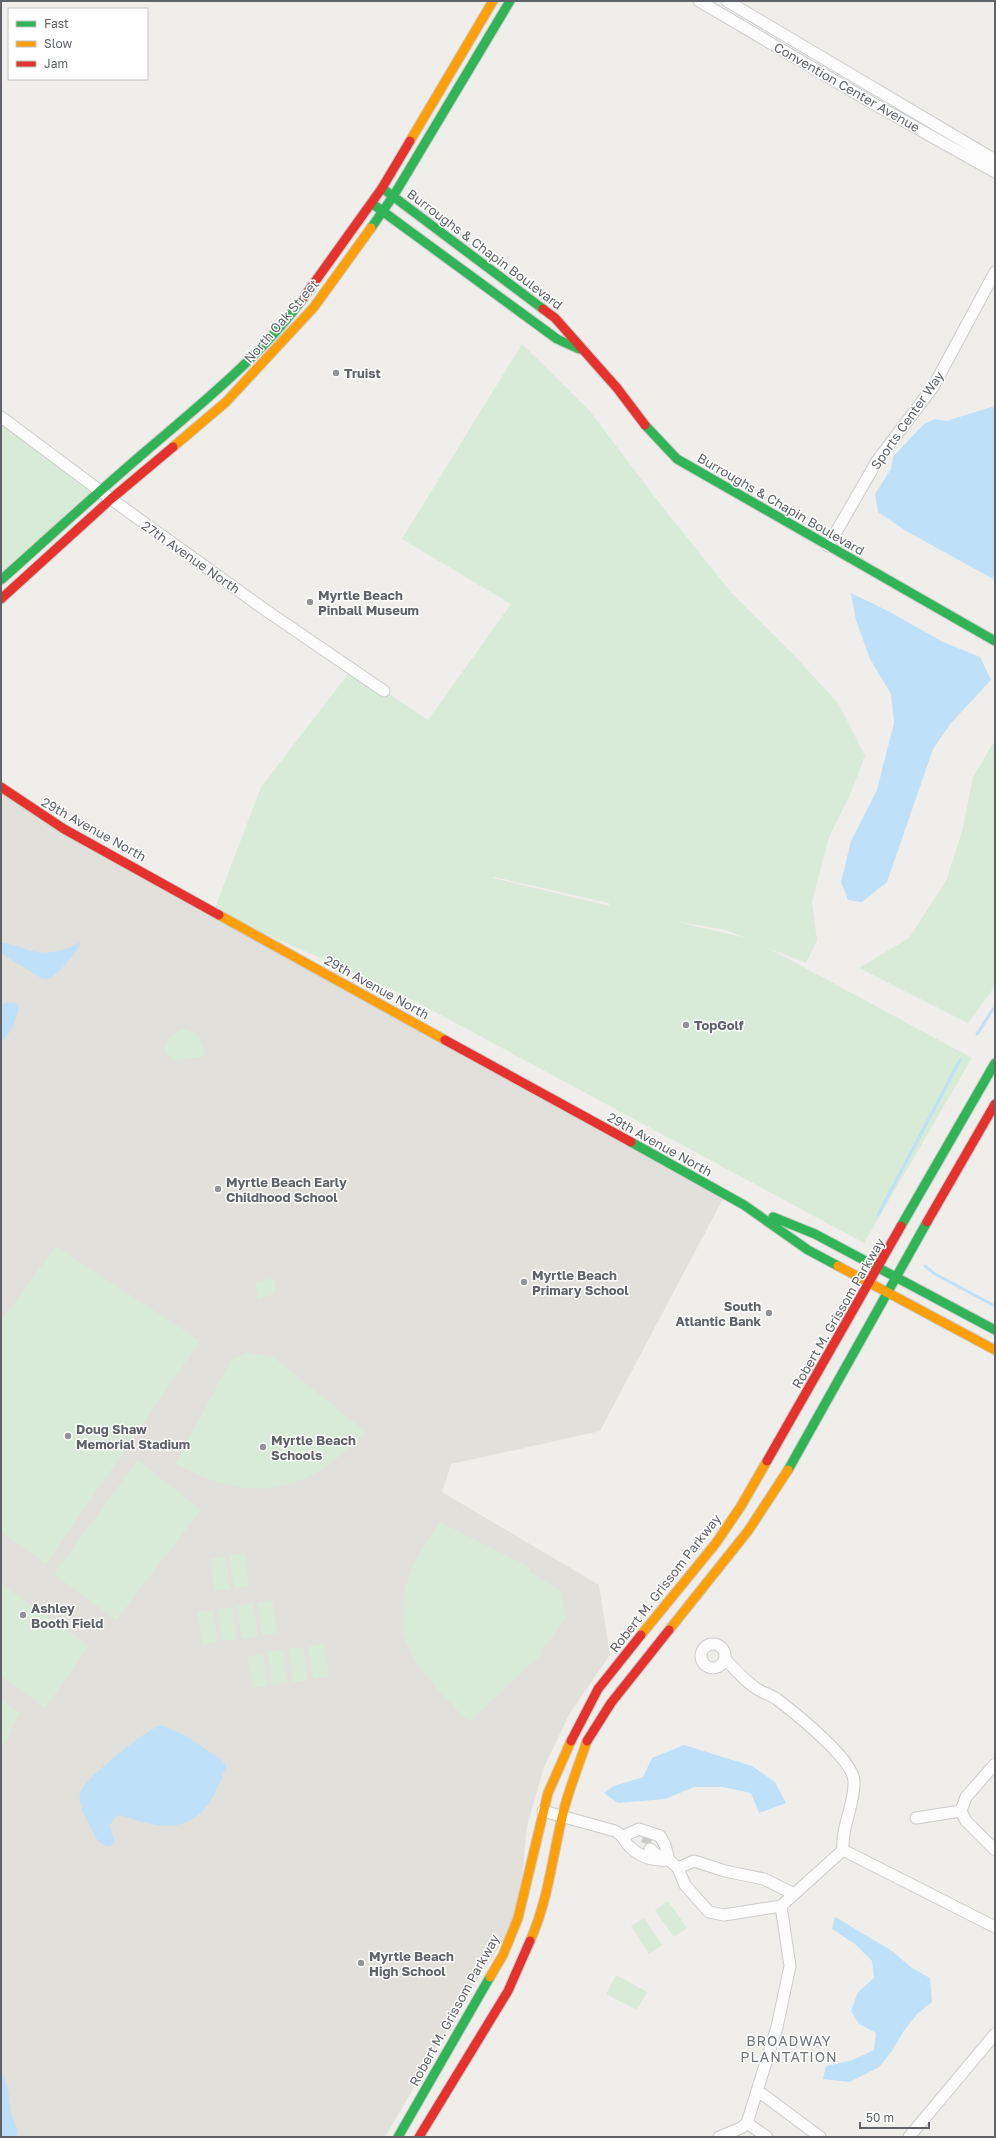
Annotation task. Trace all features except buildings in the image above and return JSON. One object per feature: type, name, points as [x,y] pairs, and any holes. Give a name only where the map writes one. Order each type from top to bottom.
[{"type":"main road","name":"North Oak Street","points":[[1,580],[100,491],[220,388],[257,353],[297,306],[382,188],[493,1]]},
{"type":"main road","name":"North Oak Street","points":[[1,599],[111,499],[231,396],[314,307],[394,195],[510,1]]},
{"type":"main road","name":"Burroughs & Chapin Boulevard","points":[[382,188],[394,195],[518,292],[555,318],[617,388],[649,430],[677,459],[995,641]]},
{"type":"main road","name":"Burroughs & Chapin Boulevard","points":[[371,203],[557,339],[586,353]]},
{"type":"main road","name":"29th Avenue North","points":[[1,787],[36,812],[64,829],[744,1205],[808,1250],[995,1350]]},
{"type":"main road","name":"Robert M. Grissom Parkway","points":[[398,2137],[503,1955],[518,1918],[548,1792],[577,1726],[598,1689],[716,1543],[741,1506],[879,1268],[995,1063]]},
{"type":"main road","points":[[419,2137],[511,1984],[536,1928],[566,1802],[587,1740],[611,1703],[748,1531],[797,1456],[887,1293],[897,1278],[995,1104]]},
{"type":"main road","name":"29th Avenue North","points":[[744,1205],[815,1234],[995,1330]]},
{"type":"street","name":"Convention Center Avenue","points":[[699,1],[881,108],[995,172]]},
{"type":"street","name":"Convention Center Avenue","points":[[727,1],[995,160]]},
{"type":"street","name":"Sports Center Way","points":[[828,546],[877,461],[933,387],[995,272]]},
{"type":"street","name":"27th Avenue North","points":[[1,417],[100,491],[264,609],[384,691]]},
{"type":"street","points":[[725,1659],[758,1690],[777,1698],[840,1754],[850,1766],[854,1780],[853,1794],[842,1837],[843,1850]]},
{"type":"street","points":[[995,1764],[966,1797],[961,1811],[966,1821],[995,1850]]},
{"type":"street","points":[[543,1811],[623,1834],[646,1843],[665,1845]]},
{"type":"street","points":[[916,1818],[961,1811]]},
{"type":"street","points":[[623,1834],[639,1829],[660,1836],[665,1845],[664,1860]]},
{"type":"street","points":[[623,1834],[629,1847],[640,1854],[654,1860],[664,1860]]},
{"type":"street","points":[[646,1843],[657,1855],[678,1868],[685,1884],[709,1912],[724,1916],[781,1906],[843,1850]]},
{"type":"street","points":[[629,1847],[646,1843]]},
{"type":"street","points":[[843,1850],[995,1927]]},
{"type":"street","points":[[678,1868],[694,1861],[725,1871],[764,1879],[794,1894]]},
{"type":"street","points":[[719,2137],[741,2128],[747,2123],[777,2027],[790,1966],[781,1906]]},
{"type":"street","points":[[908,2137],[995,2034]]},
{"type":"street","points":[[758,2091],[820,2137]]},
{"type":"street","points":[[747,2123],[767,2137]]},
{"type":"shaded area","name":"Myrtle Beach Schools","points":[[1,787],[725,1195],[600,1431],[451,1464],[442,1492],[599,1585],[610,1655],[570,1713],[544,1767],[527,1826],[518,1918],[477,1980],[385,2137],[1,2137]]},
{"type":"green space","points":[[522,344],[589,410],[657,500],[730,591],[789,650],[838,703],[865,756],[849,797],[829,837],[812,902],[817,940],[806,963],[768,948],[972,1058],[864,1243],[400,993],[214,911],[261,787],[352,669],[428,720],[511,604],[402,539]],"holes":[[[493,878],[609,903],[609,906]],[[674,921],[726,930],[746,938]]]},
{"type":"green space","points":[[1,417],[100,491],[1,580]]},
{"type":"green space","points":[[995,740],[995,986],[968,1023],[859,968],[909,938],[946,881],[962,832],[973,777]]},
{"type":"green space","points":[[185,1029],[198,1034],[204,1050],[203,1057],[175,1060],[165,1053],[165,1045],[167,1041],[177,1032]]},
{"type":"green space","name":"Doug Shaw Memorial Stadium","points":[[56,1246],[200,1341],[46,1564],[1,1532],[1,1321]]},
{"type":"green space","points":[[273,1278],[276,1293],[258,1299],[255,1282]]},
{"type":"green space","points":[[247,1352],[273,1357],[366,1432],[323,1469],[306,1478],[271,1488],[255,1489],[223,1484],[191,1472],[175,1464],[231,1360]]},
{"type":"green space","points":[[138,1460],[201,1510],[116,1620],[54,1574]]},
{"type":"green space","points":[[440,1522],[531,1568],[529,1572],[560,1590],[566,1618],[542,1650],[544,1652],[469,1722],[431,1681],[408,1647],[402,1630],[403,1603],[408,1578],[425,1543]]},
{"type":"green space","points":[[245,1553],[249,1586],[234,1588],[229,1555]]},
{"type":"green space","points":[[225,1556],[230,1589],[215,1591],[210,1559]]},
{"type":"green space","name":"Ashley Booth Field","points":[[1,1584],[89,1646],[45,1708],[1,1676]]},
{"type":"green space","points":[[272,1600],[277,1633],[262,1635],[257,1603]]},
{"type":"green space","points":[[253,1603],[258,1636],[242,1639],[237,1606]]},
{"type":"green space","points":[[233,1607],[237,1639],[222,1641],[217,1609]]},
{"type":"green space","points":[[213,1610],[218,1642],[202,1644],[197,1612]]},
{"type":"green space","points":[[324,1644],[329,1677],[313,1679],[309,1646]]},
{"type":"green space","points":[[303,1647],[308,1680],[293,1682],[288,1649]]},
{"type":"green space","points":[[283,1650],[288,1683],[272,1685],[268,1652]]},
{"type":"green space","points":[[263,1654],[268,1686],[252,1688],[247,1656]]},
{"type":"green space","points":[[1,1700],[19,1712],[7,1741],[1,1745]]},
{"type":"green space","points":[[668,1901],[687,1928],[674,1937],[655,1910]]},
{"type":"green space","points":[[644,1918],[662,1945],[649,1954],[631,1926]]},
{"type":"green space","points":[[616,1975],[647,1992],[637,2010],[606,1994]]},
{"type":"water","points":[[995,406],[995,580],[906,531],[878,512],[875,494],[891,469],[893,457],[924,424],[935,419],[946,421]]},
{"type":"water","points":[[851,593],[888,611],[943,642],[980,657],[991,680],[951,723],[933,749],[887,882],[862,902],[848,900],[841,882],[851,841],[877,790],[894,723],[891,694],[870,659],[856,620]]},
{"type":"water","points":[[81,942],[66,964],[47,979],[41,978],[1,953],[1,943],[11,944],[33,951],[54,952]]},
{"type":"water","points":[[11,1002],[16,1003],[19,1008],[13,1026],[8,1035],[1,1042],[1,1004]]},
{"type":"water","points":[[162,1725],[186,1736],[222,1760],[226,1766],[218,1787],[209,1802],[199,1814],[188,1822],[175,1825],[159,1825],[141,1822],[120,1815],[115,1817],[110,1825],[114,1841],[111,1846],[103,1845],[96,1838],[82,1811],[79,1797],[80,1793],[92,1777],[116,1755],[143,1735]]},
{"type":"water","points":[[684,1745],[752,1766],[775,1782],[786,1803],[759,1813],[751,1793],[723,1787],[694,1787],[665,1799],[618,1803],[604,1793],[614,1786],[643,1777],[652,1758]]},
{"type":"water","points":[[835,1917],[892,1951],[912,1968],[930,1978],[932,2002],[917,2014],[903,2032],[892,2051],[879,2067],[850,2082],[823,2079],[826,2066],[853,2060],[874,2050],[876,2033],[859,2024],[851,2011],[858,1992],[874,1978],[872,1961],[855,1944],[832,1929]]},
{"type":"water","points":[[1,2059],[2,2071],[8,2089],[11,2114],[18,2131],[16,2137],[1,2137]]},
{"type":"waterway","points":[[977,1034],[995,1006]]},
{"type":"waterway","points":[[878,1215],[960,1060]]},
{"type":"waterway","points":[[925,1266],[935,1274],[995,1306]]},
{"type":"tunnel","points":[[643,1837],[652,1840]]},
{"type":"traffic: fast","points":[[371,228],[394,195],[510,1]]},
{"type":"traffic: fast","points":[[382,188],[543,309]]},
{"type":"traffic: fast","points":[[374,205],[557,339],[579,349]]},
{"type":"traffic: fast","points":[[1,580],[109,483],[230,378],[269,340],[304,297]]},
{"type":"traffic: fast","points":[[645,425],[677,459],[995,641]]},
{"type":"traffic: fast","points":[[901,1226],[995,1063]]},
{"type":"traffic: fast","points":[[631,1142],[744,1205],[808,1250],[838,1266]]},
{"type":"traffic: fast","points":[[773,1217],[815,1234],[995,1330]]},
{"type":"traffic: fast","points":[[788,1470],[927,1222]]},
{"type":"traffic: fast","points":[[398,2137],[490,1977]]},
{"type":"traffic: slow","points":[[410,141],[493,1]]},
{"type":"traffic: slow","points":[[173,447],[226,402],[314,307],[371,228]]},
{"type":"traffic: slow","points":[[219,915],[445,1040]]},
{"type":"traffic: slow","points":[[838,1266],[995,1350]]},
{"type":"traffic: slow","points":[[641,1635],[716,1543],[741,1506],[767,1461]]},
{"type":"traffic: slow","points":[[669,1630],[748,1531],[788,1470]]},
{"type":"traffic: slow","points":[[490,1977],[503,1955],[518,1918],[548,1793],[571,1741]]},
{"type":"traffic: slow","points":[[530,1941],[537,1924],[547,1890],[566,1802],[587,1741]]},
{"type":"traffic: jam","points":[[304,297],[382,188],[410,141]]},
{"type":"traffic: jam","points":[[543,309],[555,318],[617,388],[645,425]]},
{"type":"traffic: jam","points":[[1,599],[111,499],[173,447]]},
{"type":"traffic: jam","points":[[1,787],[64,829],[219,915]]},
{"type":"traffic: jam","points":[[445,1040],[631,1142]]},
{"type":"traffic: jam","points":[[927,1222],[995,1104]]},
{"type":"traffic: jam","points":[[767,1461],[901,1226]]},
{"type":"traffic: jam","points":[[587,1741],[611,1703],[669,1630]]},
{"type":"traffic: jam","points":[[571,1741],[598,1689],[641,1635]]},
{"type":"traffic: jam","points":[[419,2137],[508,1991],[530,1941]]},
{"type":"place","name":"Truist","points":[[336,373]]},
{"type":"place","name":"Myrtle Beach Pinball Museum","points":[[310,602]]},
{"type":"place","name":"TopGolf","points":[[686,1025]]},
{"type":"place","name":"Myrtle Beach Early Childhood School","points":[[218,1189]]},
{"type":"place","name":"Myrtle Beach Primary School","points":[[524,1282]]},
{"type":"place","name":"South Atlantic Bank","points":[[769,1313]]},
{"type":"place","name":"Doug Shaw Memorial Stadium","points":[[68,1436]]},
{"type":"place","name":"Myrtle Beach Schools","points":[[263,1447]]},
{"type":"place","name":"Ashley Booth Field","points":[[23,1615]]},
{"type":"place","name":"Myrtle Beach High School","points":[[361,1963]]},
{"type":"district","name":"BROADWAY PLANTATION","points":[[789,2050]]}]
